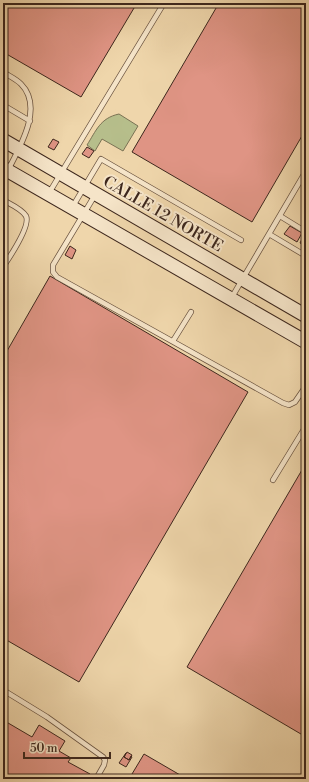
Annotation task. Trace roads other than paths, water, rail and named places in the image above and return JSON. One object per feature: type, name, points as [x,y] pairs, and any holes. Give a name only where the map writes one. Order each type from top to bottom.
[{"type":"main road","name":"CALLE 12 NORTE","points":[[3,140],[306,316]]},
{"type":"main road","points":[[5,170],[306,342]]},
{"type":"lane","points":[[48,194],[164,3]]},
{"type":"lane","points":[[3,72],[20,83],[25,89],[31,104],[30,121],[24,138],[19,149],[5,170]]},
{"type":"lane","points":[[3,105],[30,121]]},
{"type":"lane","points":[[241,240],[101,159],[84,187],[77,211],[52,266],[53,272],[57,277],[172,342],[289,405],[295,402],[306,386]]},
{"type":"lane","points":[[231,299],[306,171]]},
{"type":"lane","points":[[77,211],[96,194]]},
{"type":"lane","points":[[3,200],[21,210],[26,215],[28,221],[25,230],[3,268]]},
{"type":"lane","points":[[280,216],[306,232]]},
{"type":"lane","points":[[269,234],[306,256]]},
{"type":"lane","points":[[172,342],[191,312]]},
{"type":"lane","points":[[273,480],[306,426]]},
{"type":"lane","points":[[3,690],[47,717],[103,757],[105,760],[104,765],[96,779]]}]
